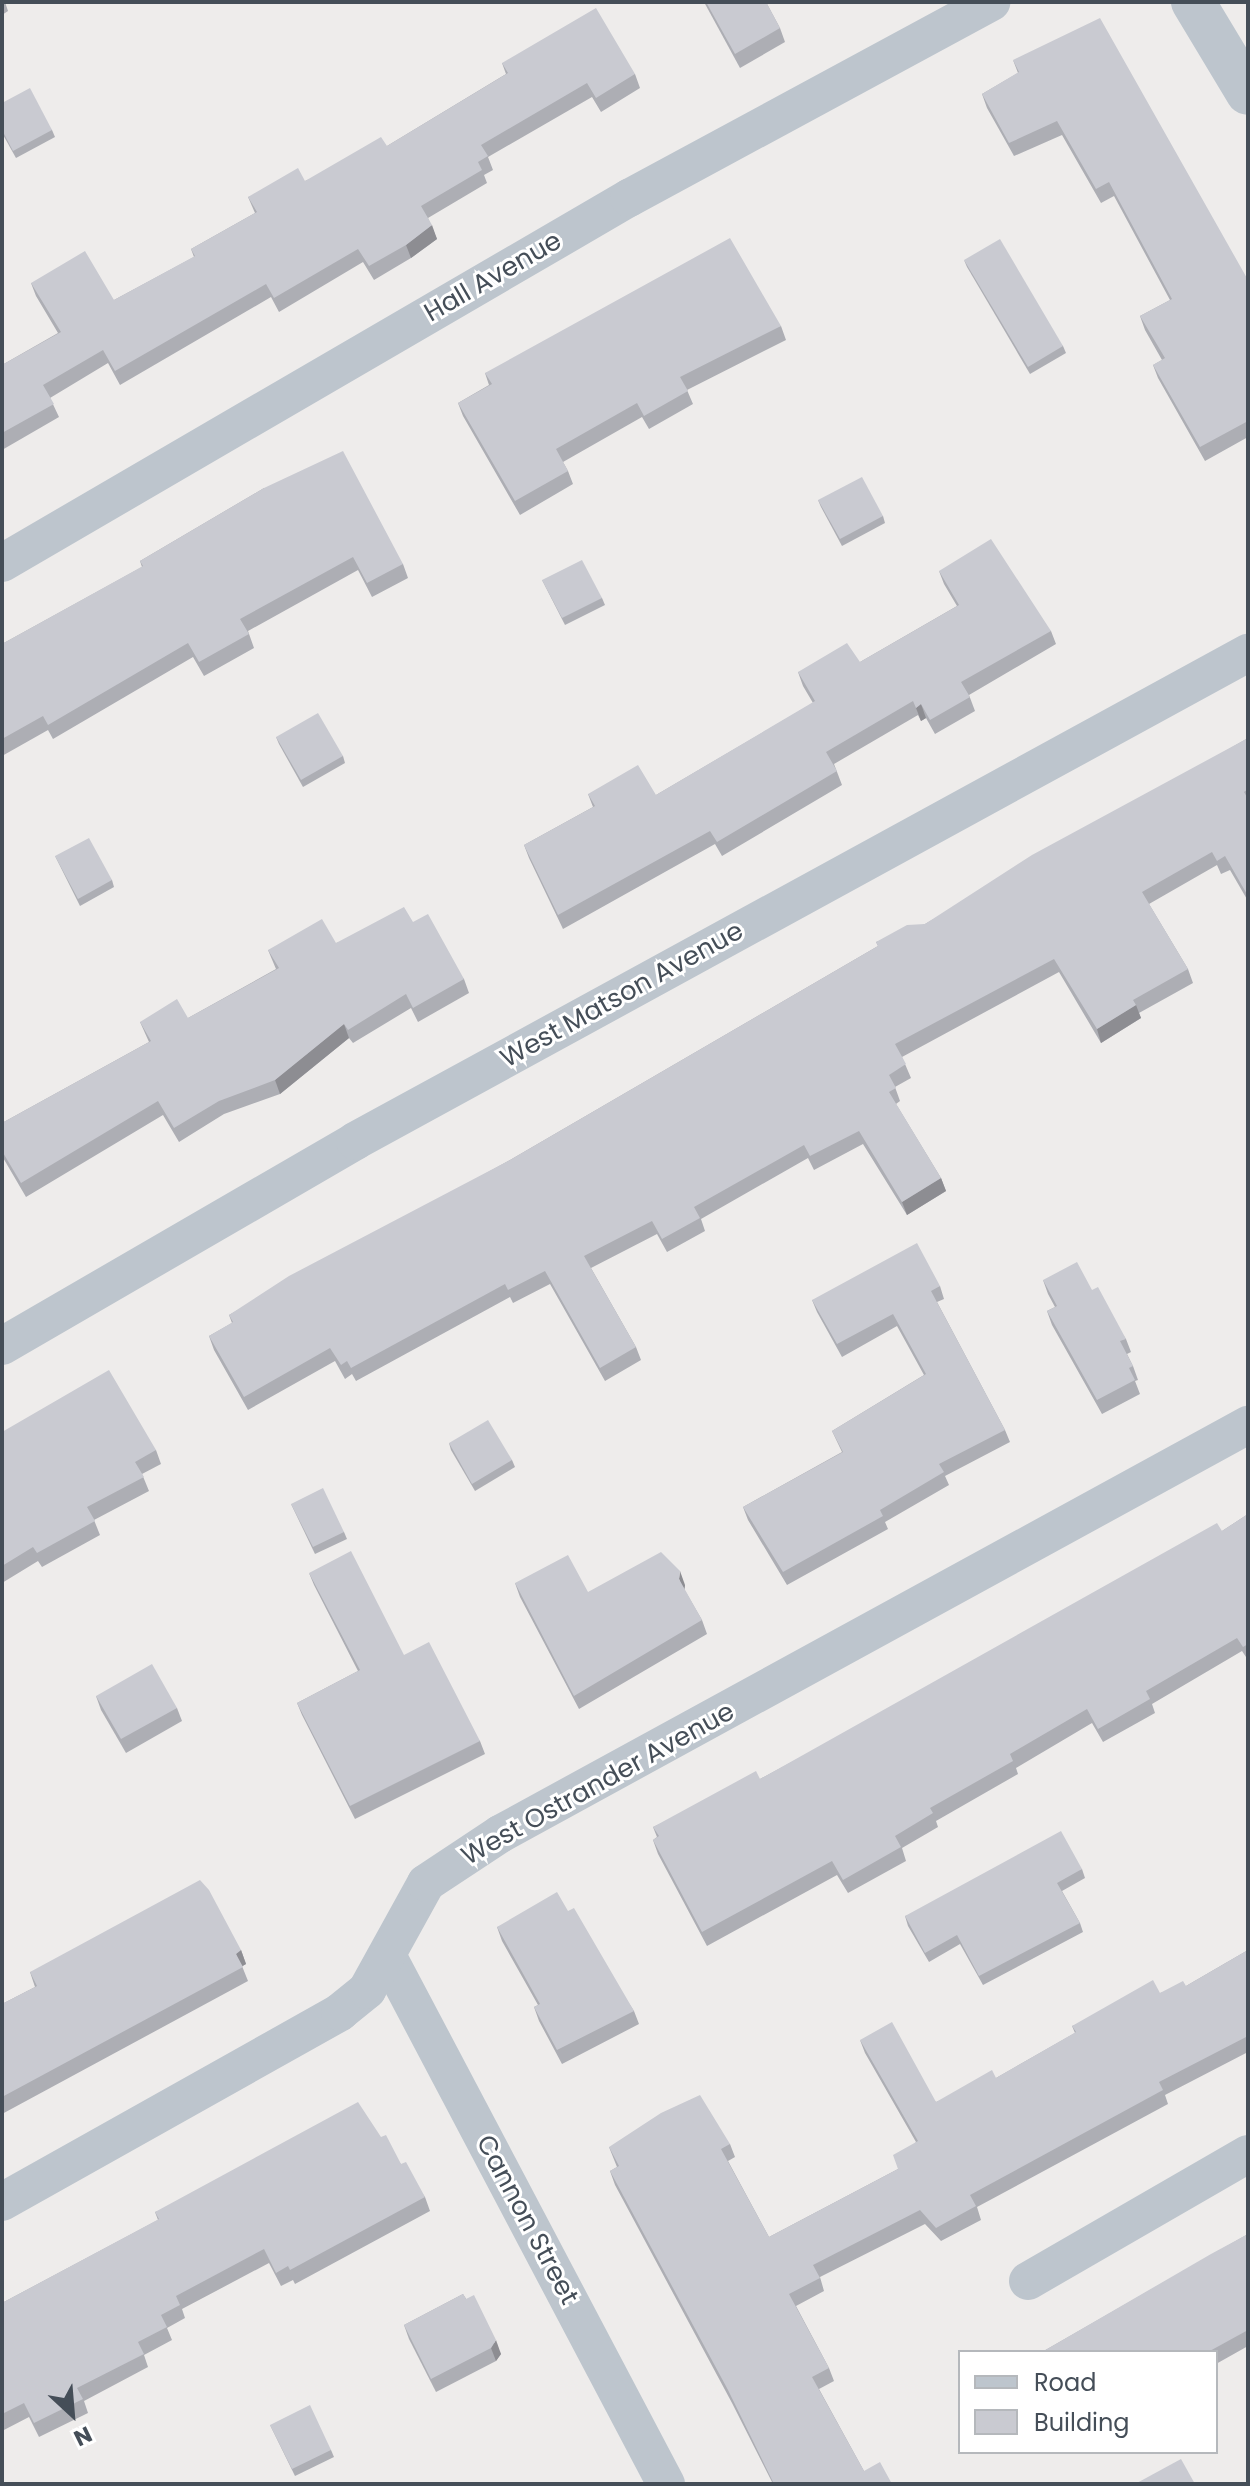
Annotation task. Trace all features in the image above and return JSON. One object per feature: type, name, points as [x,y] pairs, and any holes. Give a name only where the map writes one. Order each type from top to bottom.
[{"type":"street","name":"Hall Avenue","points":[[2,563],[629,198],[991,2]]},
{"type":"street","points":[[1193,2],[1248,93]]},
{"type":"street","name":"West Matson Avenue","points":[[2,1346],[355,1141],[1248,653]]},
{"type":"street","name":"West Ostrander Avenue","points":[[2,2202],[340,2012],[367,1990],[388,1957],[426,1883],[500,1834],[1248,1425]]},
{"type":"street","name":"Cannon Street","points":[[388,1957],[666,2484]]},
{"type":"street","points":[[1028,2281],[1248,2154]]},
{"type":"building","points":[[706,2],[766,2],[780,28],[735,54]]},
{"type":"building","points":[[596,8],[635,74],[596,98],[587,83],[481,145],[488,156],[478,162],[482,170],[421,206],[432,225],[406,245],[369,266],[358,249],[274,298],[266,284],[115,371],[103,350],[43,385],[54,404],[2,433],[2,365],[61,332],[31,283],[85,251],[114,300],[195,256],[191,249],[257,212],[248,197],[298,168],[305,181],[381,137],[387,146],[508,73],[502,63]]},
{"type":"building","points":[[1100,18],[1248,280],[1248,421],[1200,447],[1153,365],[1165,358],[1140,316],[1172,299],[1109,182],[1096,189],[1057,121],[1009,143],[982,94],[1019,72],[1013,60]]},
{"type":"building","points":[[30,88],[52,130],[13,151],[2,130],[2,103]]},
{"type":"building","points":[[730,238],[781,326],[680,377],[688,391],[644,416],[637,403],[556,449],[568,471],[515,501],[458,403],[492,384],[485,373]]},
{"type":"building","points":[[1000,239],[1063,346],[1028,367],[964,260]]},
{"type":"building","points":[[343,451],[403,564],[367,583],[353,557],[240,619],[249,634],[199,662],[188,643],[48,725],[43,716],[2,739],[2,644],[143,566],[140,561],[264,488]]},
{"type":"building","points":[[862,477],[883,516],[840,539],[818,500]]},
{"type":"building","points":[[991,539],[1051,631],[961,682],[970,697],[930,720],[921,704],[916,708],[913,701],[826,752],[837,771],[717,842],[710,831],[558,915],[524,845],[595,806],[588,794],[638,765],[656,795],[815,701],[798,672],[847,643],[860,662],[959,605],[939,571]]},
{"type":"building","points":[[582,560],[602,598],[562,618],[542,580]]},
{"type":"building","points":[[318,713],[343,756],[301,780],[276,737]]},
{"type":"building","points":[[1248,738],[1248,789],[1244,792],[1248,799],[1248,896],[1225,856],[1217,861],[1212,852],[1142,892],[1188,969],[1133,1000],[1136,1005],[1097,1029],[1054,959],[895,1044],[906,1064],[889,1075],[896,1088],[889,1092],[941,1178],[902,1202],[859,1131],[810,1156],[804,1145],[694,1207],[700,1218],[662,1239],[652,1221],[584,1256],[636,1347],[600,1368],[545,1271],[508,1290],[505,1284],[351,1368],[347,1361],[341,1365],[330,1348],[244,1397],[209,1336],[233,1322],[229,1315],[289,1276],[510,1160],[878,946],[876,942],[907,925],[925,924],[1032,855]]},
{"type":"building","points":[[89,838],[112,880],[78,899],[55,856]]},
{"type":"building","points":[[404,907],[413,922],[428,914],[464,979],[413,1008],[406,994],[348,1030],[344,1024],[275,1080],[219,1101],[174,1128],[158,1101],[21,1183],[2,1151],[2,1123],[151,1041],[140,1022],[177,999],[188,1018],[279,968],[268,950],[322,919],[336,943]]},
{"type":"building","points":[[917,1243],[940,1286],[931,1291],[1005,1430],[939,1464],[944,1472],[880,1510],[883,1516],[783,1572],[743,1507],[843,1452],[832,1431],[926,1374],[893,1314],[837,1344],[812,1300]]},
{"type":"building","points":[[1077,1262],[1092,1290],[1098,1287],[1126,1339],[1120,1341],[1133,1366],[1129,1368],[1135,1380],[1097,1400],[1047,1311],[1057,1306],[1043,1280]]},
{"type":"building","points":[[109,1370],[156,1450],[135,1462],[144,1477],[87,1507],[95,1521],[37,1553],[33,1547],[2,1566],[2,1432]]},
{"type":"building","points":[[488,1420],[512,1460],[472,1484],[449,1443]]},
{"type":"building","points":[[323,1488],[344,1532],[313,1547],[291,1504]]},
{"type":"building","points":[[1248,1514],[1248,1644],[1243,1647],[1237,1638],[1146,1691],[1150,1699],[1098,1729],[1087,1709],[1010,1754],[1013,1761],[930,1808],[933,1813],[895,1836],[901,1847],[843,1880],[832,1861],[702,1932],[653,1840],[659,1836],[653,1827],[756,1771],[760,1779],[1217,1523],[1222,1531]]},
{"type":"building","points":[[351,1551],[404,1655],[429,1642],[480,1741],[350,1806],[297,1703],[360,1670],[309,1573]]},
{"type":"building","points":[[661,1552],[680,1571],[679,1579],[702,1620],[574,1696],[515,1583],[568,1555],[588,1592]]},
{"type":"building","points":[[152,1664],[177,1708],[121,1739],[96,1696]]},
{"type":"building","points":[[1061,1831],[1082,1869],[1057,1883],[1080,1923],[979,1976],[957,1935],[925,1953],[905,1916]]},
{"type":"building","points":[[200,1880],[209,1890],[241,1950],[236,1954],[243,1967],[2,2097],[2,2004],[37,1986],[30,1972]]},
{"type":"building","points":[[557,1892],[568,1911],[574,1908],[634,2011],[557,2050],[534,2007],[540,2004],[497,1927]]},
{"type":"building","points":[[1248,1950],[1248,2036],[1159,2082],[1163,2090],[970,2195],[976,2206],[936,2228],[920,2210],[813,2265],[820,2278],[789,2294],[829,2368],[812,2377],[864,2471],[880,2462],[892,2484],[774,2484],[728,2390],[610,2171],[619,2166],[609,2147],[661,2113],[700,2095],[730,2144],[721,2149],[769,2237],[898,2169],[893,2155],[918,2141],[860,2040],[892,2022],[936,2102],[992,2070],[996,2078],[1076,2032],[1072,2026],[1153,1980],[1160,1993],[1183,1981],[1186,1986]]},
{"type":"building","points":[[358,2102],[381,2137],[386,2135],[401,2164],[406,2162],[425,2197],[290,2270],[288,2266],[276,2273],[264,2249],[176,2296],[180,2305],[161,2315],[167,2327],[138,2342],[144,2354],[77,2388],[83,2399],[34,2423],[24,2403],[2,2414],[2,2303],[159,2219],[155,2212]]},
{"type":"building","points":[[1248,2234],[1248,2330],[1212,2350],[1045,2350]]},
{"type":"building","points":[[463,2294],[466,2299],[474,2295],[496,2340],[491,2348],[431,2379],[404,2325]]},
{"type":"building","points":[[310,2405],[331,2450],[292,2469],[270,2425]]},
{"type":"building","points":[[1181,2459],[1195,2484],[1135,2484]]}]
